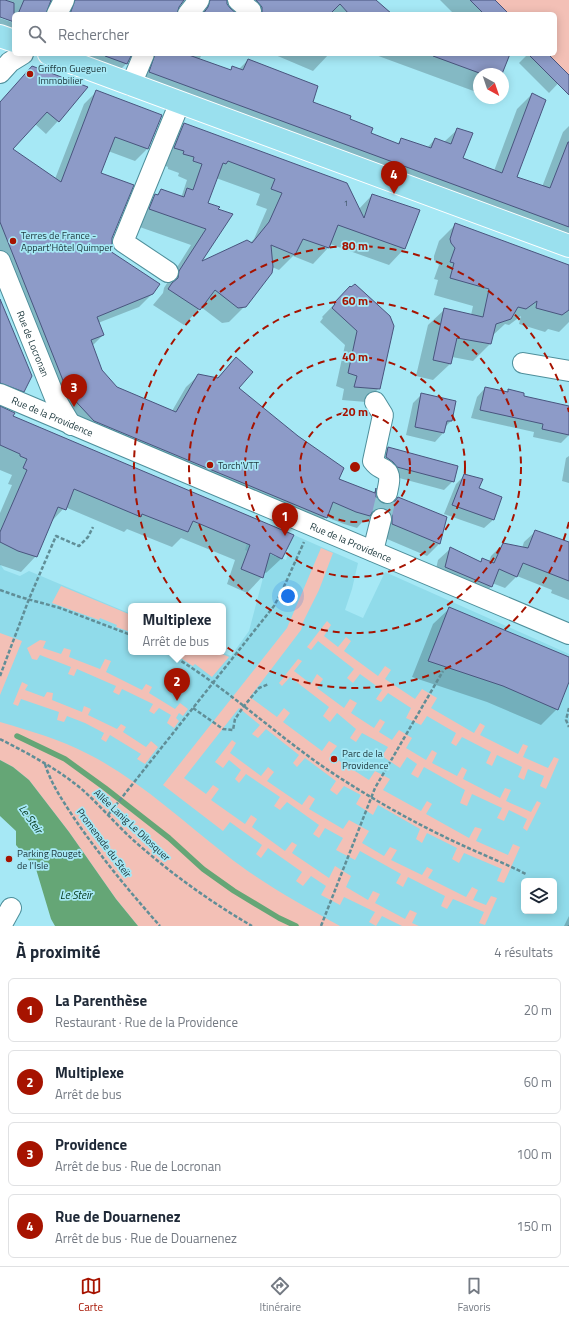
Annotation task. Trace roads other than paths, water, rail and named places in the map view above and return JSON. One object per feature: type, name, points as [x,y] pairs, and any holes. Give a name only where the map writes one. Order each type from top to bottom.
[{"type":"main road","points":[[0,36],[12,40]]},
{"type":"main road","points":[[55,56],[569,246]]},
{"type":"street","points":[[58,12],[64,0]]},
{"type":"street","points":[[190,12],[199,0]]},
{"type":"street","points":[[0,73],[10,62],[20,56]]},
{"type":"street","points":[[131,85],[143,56]]},
{"type":"street","points":[[168,272],[123,242],[180,102]]},
{"type":"street","name":"Rue de Locronan","points":[[0,261],[55,398],[71,425]]},
{"type":"street","points":[[523,363],[569,371]]},
{"type":"street","name":"Rue de la Providence","points":[[0,394],[569,634]]},
{"type":"street","points":[[375,402],[383,415],[373,461],[377,467],[387,471],[389,476],[387,493]]},
{"type":"street","points":[[374,551],[381,519]]},
{"type":"street","points":[[1,926],[11,908]]},
{"type":"water","name":"Le Steïr","points":[[0,760],[13,767],[29,780],[69,832],[116,899],[138,926],[55,926],[51,919],[36,869],[16,845],[16,831],[0,816]]},
{"type":"waterway","points":[[17,736],[65,759],[169,838],[203,869],[234,891],[279,918],[296,926]]},
{"type":"tunnel","points":[[381,519],[387,493]]},
{"type":"place","name":"Griffon Gueguen Immobilier","points":[[30,74]]},
{"type":"place","name":"Rue de Douarnenez","points":[[394,194]]},
{"type":"place","name":"Terres de France - Appart'Hôtel Quimper","points":[[13,241]]},
{"type":"place","name":"Providence","points":[[74,407]]},
{"type":"place","name":"Torch'VTT","points":[[210,465]]},
{"type":"place","name":"La Parenthèse","points":[[285,536]]},
{"type":"place","name":"Multiplexe","points":[[177,701]]},
{"type":"place","name":"Parc de la Providence","points":[[334,759]]},
{"type":"place","name":"Parking Rouget de l'Isle","points":[[9,859]]},
{"type":"water label","name":"Le Steir","points":[[31,819]]}]
